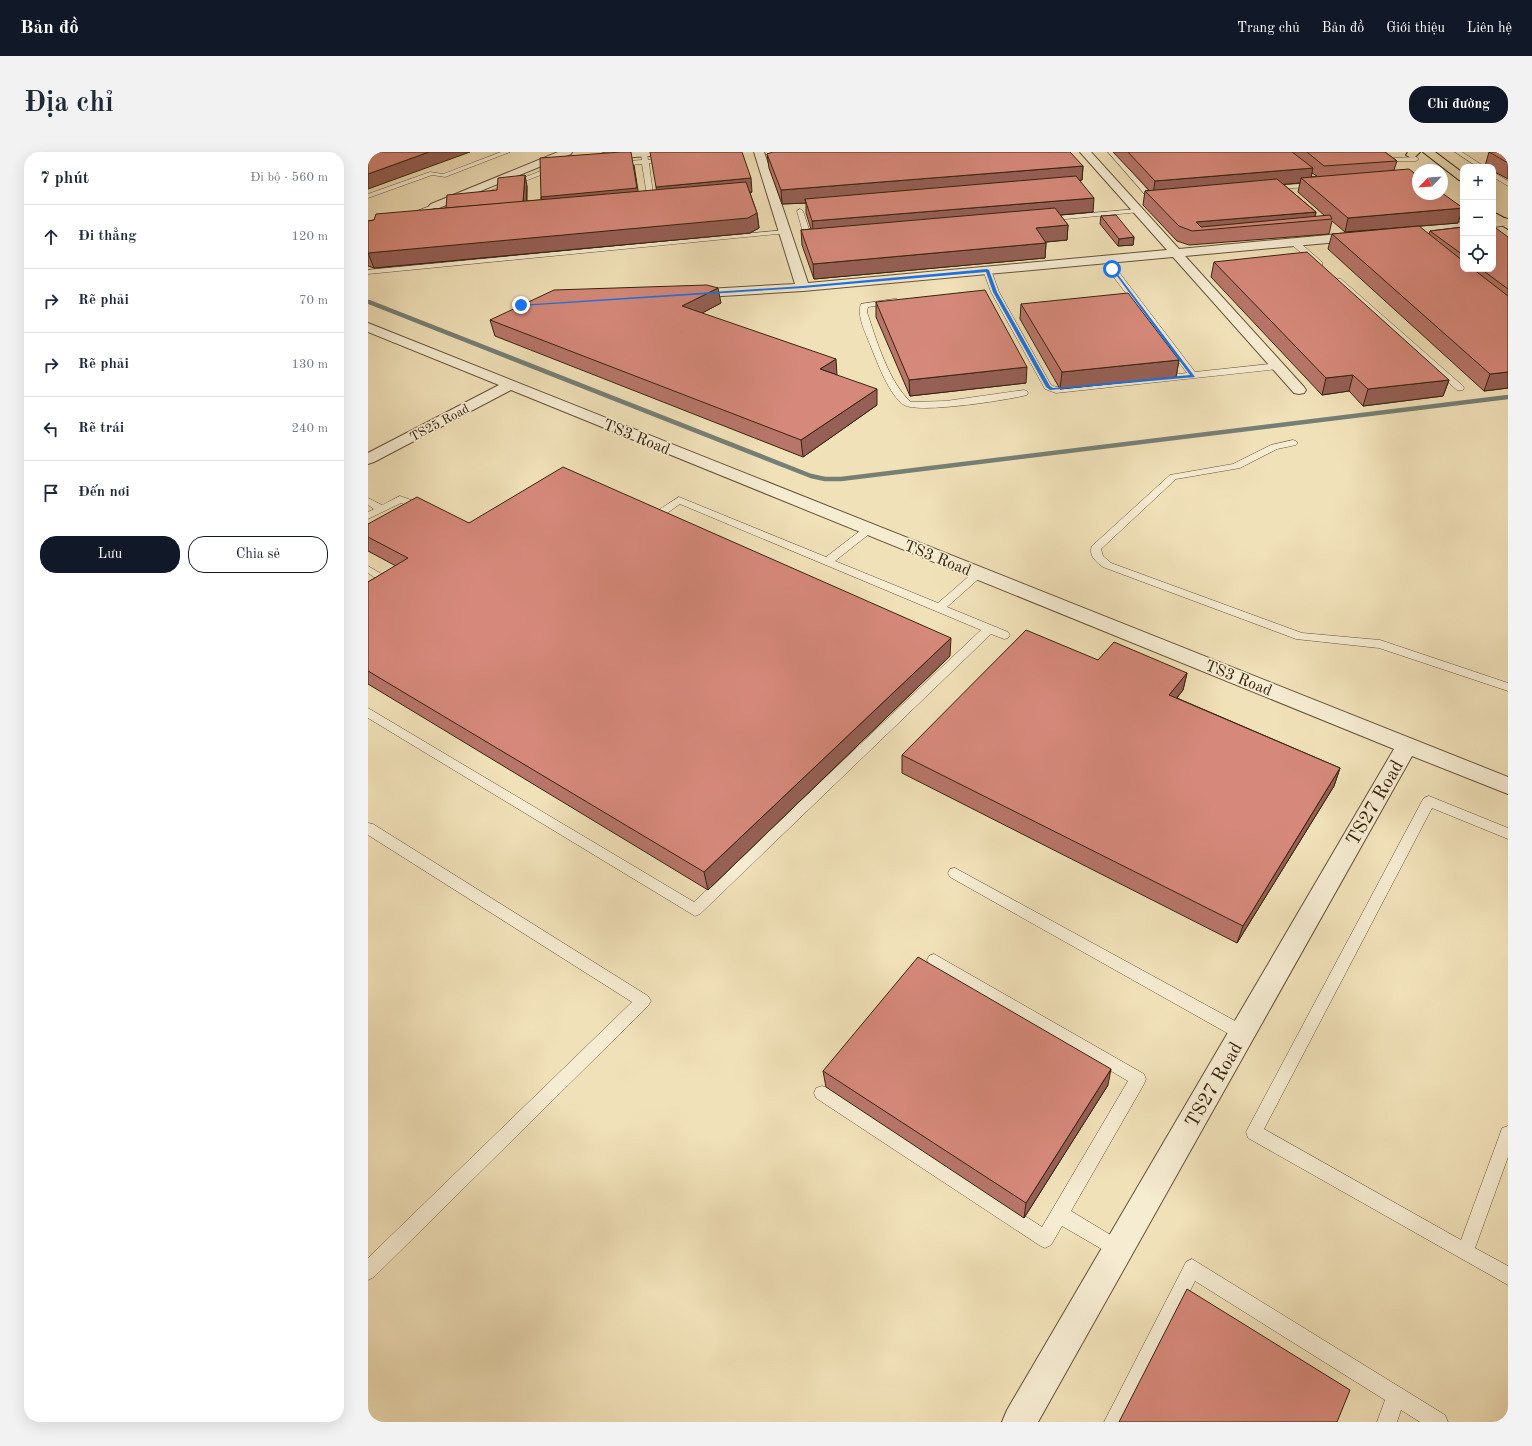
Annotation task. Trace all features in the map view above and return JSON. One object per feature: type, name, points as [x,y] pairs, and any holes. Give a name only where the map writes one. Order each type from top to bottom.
[{"type":"main road","points":[[1428,152],[1460,176]]},
{"type":"main road","points":[[1412,154],[1423,164]]},
{"type":"street","points":[[596,157],[644,158],[666,152]]},
{"type":"street","points":[[759,152],[803,287]]},
{"type":"street","points":[[1085,152],[1299,390]]},
{"type":"street","points":[[435,206],[550,159],[569,160]]},
{"type":"street","points":[[1386,234],[1460,226]]},
{"type":"street","points":[[678,295],[803,287],[1371,235]]},
{"type":"street","name":"TS3 Road","points":[[368,327],[1508,786]]},
{"type":"street","name":"TS25 Road","points":[[368,459],[510,385]]},
{"type":"street","name":"TS27 Road","points":[[1019,1422],[1407,745]]},
{"type":"lane","points":[[368,196],[432,173],[443,176],[507,152]]},
{"type":"lane","points":[[1111,152],[1151,198],[1167,196]]},
{"type":"lane","points":[[1458,152],[1477,164]]},
{"type":"lane","points":[[1393,160],[1412,154]]},
{"type":"lane","points":[[644,158],[651,202]]},
{"type":"lane","points":[[606,165],[644,158],[676,159]]},
{"type":"lane","points":[[474,198],[545,171],[569,160]]},
{"type":"lane","points":[[1496,176],[1508,184]]},
{"type":"lane","points":[[1259,189],[1321,184],[1315,180]]},
{"type":"lane","points":[[398,219],[435,206]]},
{"type":"lane","points":[[800,211],[809,240],[825,239]]},
{"type":"lane","points":[[1036,220],[1138,211]]},
{"type":"lane","points":[[368,272],[785,232]]},
{"type":"lane","points":[[1294,242],[1460,388]]},
{"type":"lane","points":[[1112,269],[1193,376]]},
{"type":"lane","points":[[987,270],[991,292],[1048,387],[1052,390],[1278,366]]},
{"type":"lane","points":[[900,300],[876,302],[864,306],[863,312],[887,376],[900,396],[908,404],[925,406],[1024,393]]},
{"type":"lane","points":[[1293,443],[1276,446],[1244,464],[1228,468],[1187,473],[1173,477],[1096,548],[1095,553],[1098,559],[1107,565],[1300,636],[1380,644],[1508,687]]},
{"type":"lane","points":[[368,516],[400,499],[434,512]]},
{"type":"lane","points":[[642,510],[656,516],[679,500],[1004,635]]},
{"type":"lane","points":[[368,501],[382,508]]},
{"type":"lane","points":[[826,562],[869,529]]},
{"type":"lane","points":[[368,569],[385,579],[368,589]]},
{"type":"lane","points":[[939,608],[979,573]]},
{"type":"lane","points":[[368,712],[695,910],[989,629]]},
{"type":"lane","points":[[1508,834],[1429,802],[1254,1132],[1508,1276]]},
{"type":"lane","points":[[368,828],[643,1001],[368,1271]]},
{"type":"lane","points":[[955,873],[1242,1033]]},
{"type":"lane","points":[[822,1093],[1045,1239],[1138,1079],[934,960]]},
{"type":"lane","points":[[1465,1252],[1508,1134]]},
{"type":"lane","points":[[1059,1214],[1118,1249]]},
{"type":"lane","points":[[1114,1422],[1192,1268],[1438,1422]]},
{"type":"lane","points":[[1386,1422],[1396,1396]]},
{"type":"building","points":[[368,152],[429,152],[368,174]]},
{"type":"building","points":[[631,152],[637,188],[541,197],[540,158]]},
{"type":"building","points":[[650,152],[742,152],[751,178],[656,187]]},
{"type":"building","points":[[773,152],[1070,152],[1083,166],[781,190],[767,154]]},
{"type":"building","points":[[1128,152],[1292,152],[1313,168],[1155,181]]},
{"type":"building","points":[[1307,152],[1385,152],[1397,161],[1324,166]]},
{"type":"building","points":[[1489,152],[1508,152],[1508,163]]},
{"type":"building","points":[[1409,169],[1412,171],[1412,200],[1448,200],[1448,197],[1460,206],[1460,208],[1348,218],[1301,178]]},
{"type":"building","points":[[525,175],[523,202],[446,208],[447,195],[497,190],[498,178]]},
{"type":"building","points":[[1076,176],[1094,198],[812,221],[805,199]]},
{"type":"building","points":[[1277,179],[1316,212],[1196,222],[1201,227],[1330,215],[1332,219],[1192,231],[1179,226],[1145,191]]},
{"type":"building","points":[[746,182],[757,213],[748,218],[368,253],[368,221],[374,220],[376,214]]},
{"type":"building","points":[[1055,208],[1068,225],[1036,228],[1046,243],[813,264],[801,230]]},
{"type":"building","points":[[1116,215],[1134,237],[1119,239],[1101,216]]},
{"type":"building","points":[[1419,226],[1460,259],[1460,272],[1477,272],[1508,296],[1508,372],[1490,374],[1332,234]]},
{"type":"building","points":[[1460,227],[1460,253],[1430,231]]},
{"type":"building","points":[[1496,228],[1508,237],[1508,289],[1485,272],[1496,272]]},
{"type":"building","points":[[1307,252],[1449,380],[1368,389],[1353,375],[1326,378],[1214,262]]},
{"type":"building","points":[[707,285],[718,288],[682,306],[836,359],[820,369],[877,389],[801,440],[490,320],[554,290]]},
{"type":"building","points":[[985,290],[1027,367],[909,380],[876,302]]},
{"type":"building","points":[[1128,293],[1179,360],[1062,372],[1021,304]]},
{"type":"building","points":[[563,467],[951,638],[704,872],[368,671],[368,582],[408,558],[368,537],[368,524],[417,497],[469,523]]},
{"type":"building","points":[[1026,630],[1098,660],[1114,642],[1187,673],[1169,695],[1340,768],[1243,926],[902,755]]},
{"type":"building","points":[[918,957],[1111,1069],[1026,1203],[823,1071]]},
{"type":"building","points":[[1187,1289],[1350,1390],[1337,1422],[1119,1422]]},
{"type":"waterway","points":[[371,303],[811,476],[825,479],[841,479],[1508,397]]},
{"type":"route","points":[[521,305],[803,287],[987,270],[995,292],[1048,387],[1052,390],[1193,376],[1112,269]]}]
